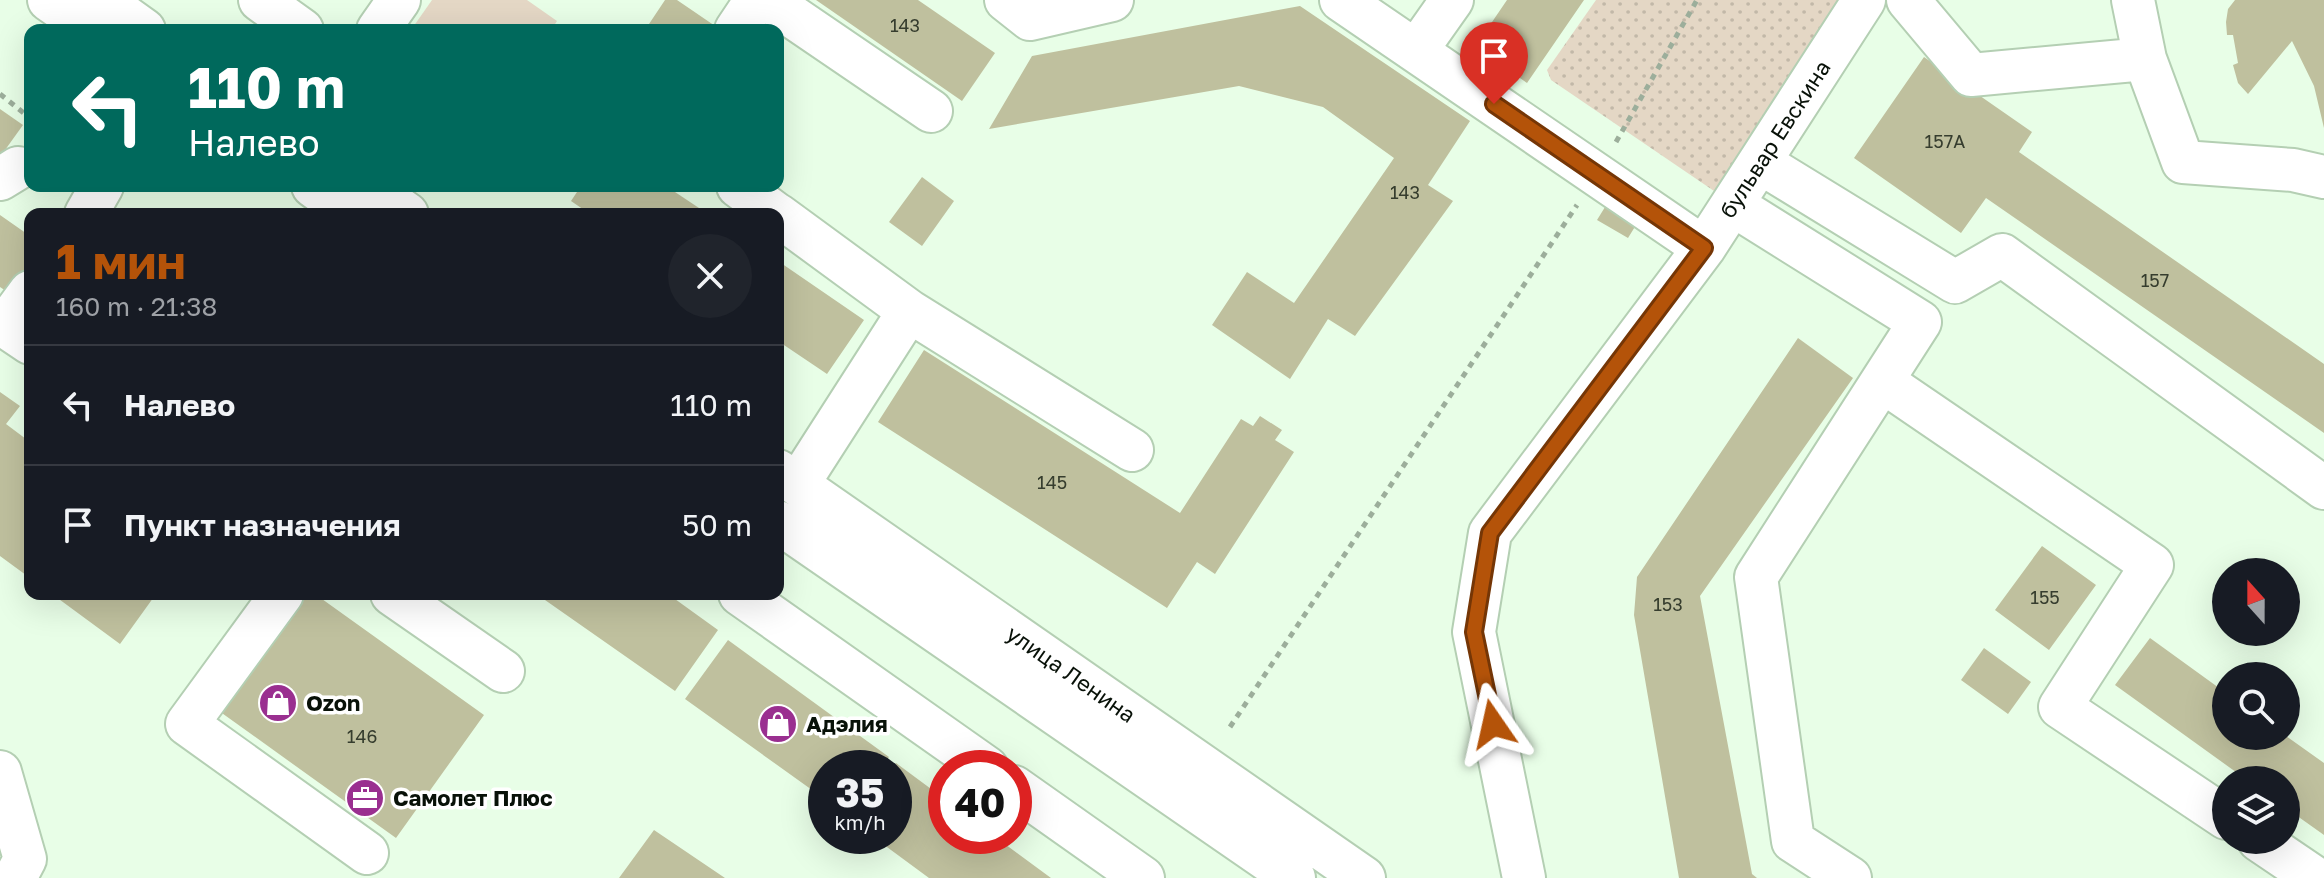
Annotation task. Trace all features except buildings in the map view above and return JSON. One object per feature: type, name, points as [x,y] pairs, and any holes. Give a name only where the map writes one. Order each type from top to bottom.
[{"type":"street","points":[[49,0],[83,24]]},
{"type":"street","points":[[102,0],[136,24]]},
{"type":"street","points":[[260,0],[294,24]]},
{"type":"street","points":[[382,24],[399,0]]},
{"type":"street","points":[[740,24],[756,0]]},
{"type":"street","points":[[768,0],[931,111]]},
{"type":"street","points":[[1006,0],[1030,19],[1112,0]]},
{"type":"street","points":[[1341,0],[1704,248]]},
{"type":"street","points":[[1416,51],[1452,0]]},
{"type":"street","name":"бульвар Евскина","points":[[1524,878],[1474,632],[1490,533],[1704,248],[1864,0]]},
{"type":"street","points":[[1908,0],[1971,75],[2145,59]]},
{"type":"street","points":[[2133,0],[2145,59],[2183,162],[2293,170],[2324,177]]},
{"type":"street","points":[[1761,163],[1955,282],[2002,255],[2324,488]]},
{"type":"street","points":[[321,192],[344,208]]},
{"type":"street","points":[[376,192],[398,208]]},
{"type":"street","points":[[746,192],[768,208]]},
{"type":"street","points":[[1733,205],[1920,322],[1756,577],[1793,841],[1850,878]]},
{"type":"street","points":[[784,220],[909,311],[1132,450]]},
{"type":"street","points":[[12,331],[24,305]]},
{"type":"street","points":[[788,478],[909,311]]},
{"type":"street","points":[[1882,381],[2152,565],[2060,707],[2212,809]]},
{"type":"street","name":"улица Ленина","points":[[788,478],[1364,878]]},
{"type":"street","name":"улица Ленина","points":[[784,526],[1294,878]]},
{"type":"street","points":[[278,600],[187,724],[367,853]]},
{"type":"street","points":[[401,600],[503,671]]},
{"type":"street","points":[[749,600],[961,750]]},
{"type":"street","points":[[0,772],[25,859],[15,878]]},
{"type":"street","points":[[1032,800],[1143,878]]},
{"type":"street","points":[[2280,854],[2315,878]]},
{"type":"path","points":[[1230,727],[1597,175],[1697,0]]},
{"type":"path","points":[[0,94],[24,113]]},
{"type":"shaded area","points":[[432,0],[527,0],[557,21],[555,24],[415,24]]},
{"type":"shaded area","points":[[1596,0],[1849,0],[1717,193],[1551,80],[1547,70]]},
{"type":"place","name":"Ozon","points":[[278,703]]},
{"type":"place","name":"Адэлия","points":[[778,724]]},
{"type":"place","name":"Самолет Плюс","points":[[365,798]]},
{"type":"route","points":[[1493,724],[1474,632],[1490,533],[1704,248],[1494,104]]}]
